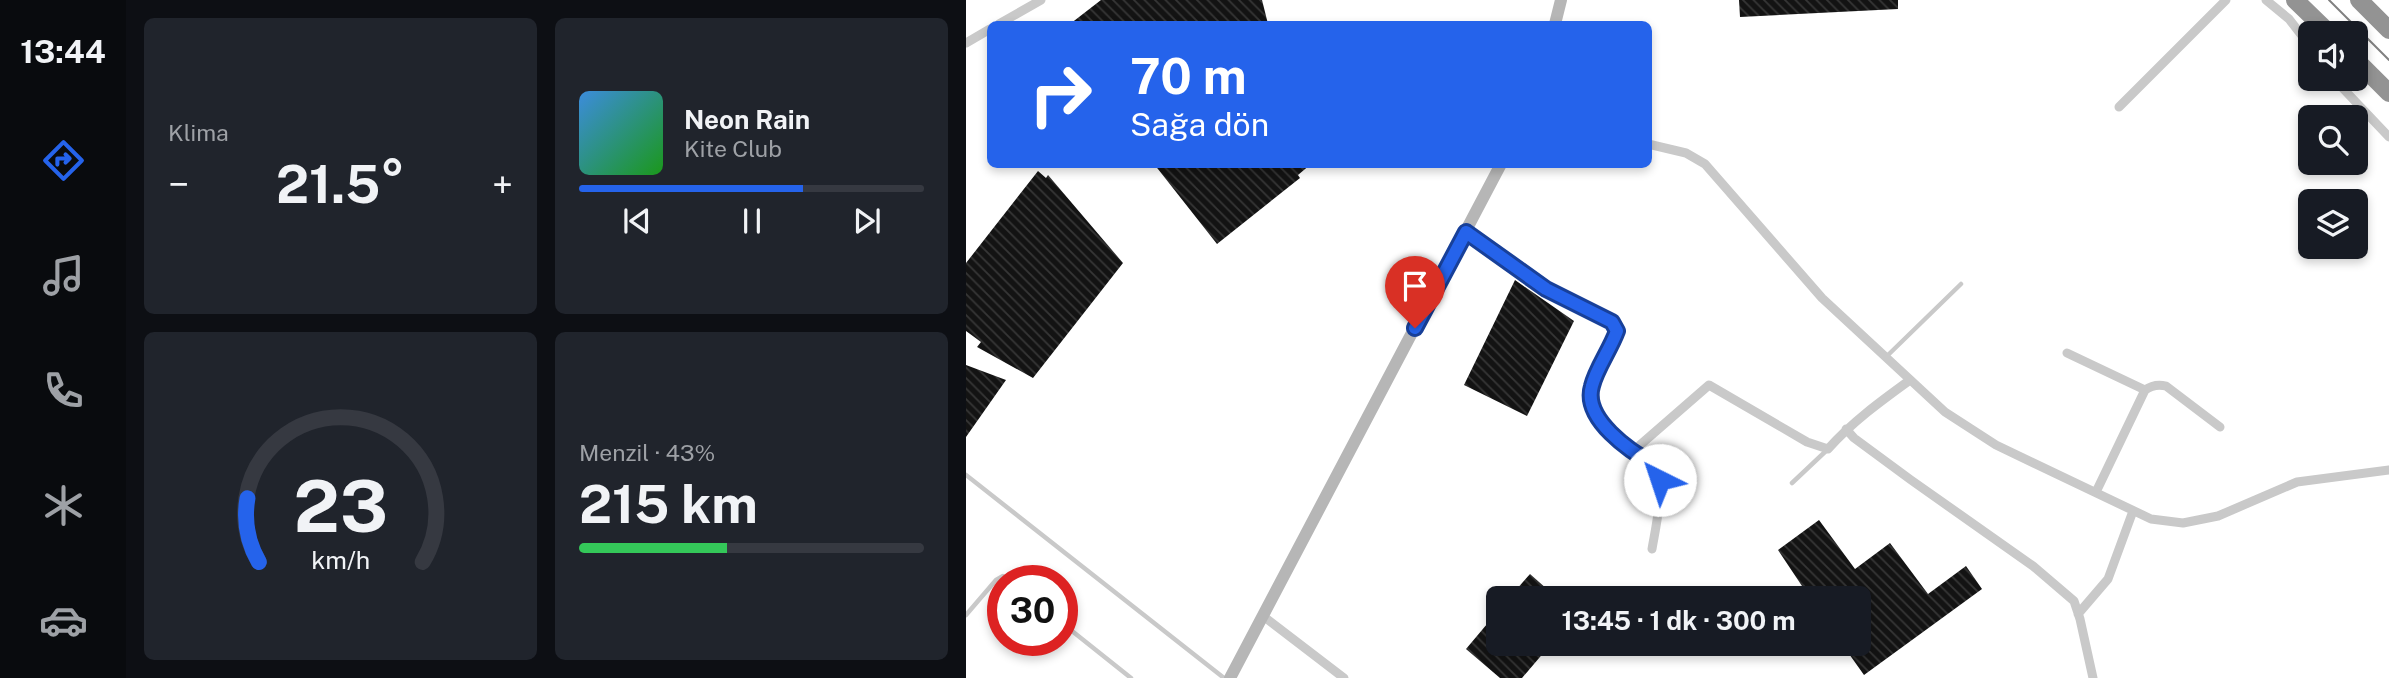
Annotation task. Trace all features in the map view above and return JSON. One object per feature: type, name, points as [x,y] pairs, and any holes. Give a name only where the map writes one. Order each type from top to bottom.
[{"type":"highway","points":[[2295,0],[2317,21]]},
{"type":"highway","points":[[2359,0],[2389,30]]},
{"type":"highway","points":[[2368,72],[2389,93]]},
{"type":"street","points":[[1004,21],[1041,0]]},
{"type":"street","points":[[1556,21],[1561,0]]},
{"type":"street","points":[[2119,107],[2226,0]]},
{"type":"street","points":[[2266,0],[2290,19],[2298,30]]},
{"type":"street","points":[[966,43],[987,31]]},
{"type":"street","points":[[2345,91],[2389,137]]},
{"type":"street","points":[[1652,145],[1686,153],[1705,164],[1822,298],[1945,412],[1996,445],[2151,519],[2183,523],[2231,511],[2297,482],[2389,470]]},
{"type":"street","points":[[1230,678],[1500,168]]},
{"type":"street","points":[[1466,232],[1546,289],[1612,322],[1617,331],[1592,386],[1590,403],[1602,423],[1632,452],[1655,465],[1660,480],[1661,503],[1652,550]]},
{"type":"street","points":[[2067,353],[2145,390]]},
{"type":"street","points":[[1632,452],[1709,385],[1807,442],[1828,449],[1846,429],[1910,380]]},
{"type":"street","points":[[2096,492],[2145,390],[2157,384],[2166,386],[2220,427]]},
{"type":"street","points":[[1846,429],[1854,438],[1911,480],[2054,582],[2074,601],[2093,678]]},
{"type":"street","points":[[2078,614],[2108,579],[2133,511]]},
{"type":"street","points":[[1263,616],[1344,678]]},
{"type":"lane","points":[[1886,357],[1961,284]]},
{"type":"lane","points":[[1792,483],[1828,449]]},
{"type":"lane","points":[[966,475],[1224,678]]},
{"type":"lane","points":[[966,615],[987,590]]},
{"type":"lane","points":[[1078,636],[1131,678]]},
{"type":"building","points":[[1101,0],[1262,0],[1267,21],[1074,21]]},
{"type":"building","points":[[1739,0],[1898,0],[1898,9],[1740,17]]},
{"type":"building","points":[[1157,168],[1306,168],[1298,175],[1300,178],[1217,244]]},
{"type":"building","points":[[1038,171],[1046,178],[1048,175],[1123,263],[1033,378],[977,347],[981,342],[966,331],[966,263]]},
{"type":"building","points":[[1515,280],[1574,321],[1527,416],[1464,385]]},
{"type":"building","points":[[966,365],[1006,380],[966,437]]},
{"type":"building","points":[[1819,520],[1855,569],[1890,543],[1928,594],[1966,566],[1982,589],[1864,675],[1851,656],[1871,656],[1871,586],[1802,586],[1778,550]]},
{"type":"building","points":[[1530,574],[1544,586],[1520,586]]},
{"type":"building","points":[[1486,625],[1486,656],[1541,656],[1522,678],[1500,678],[1466,649]]},
{"type":"tram line","points":[[2329,0],[2389,60]]},
{"type":"route","points":[[1415,328],[1466,232],[1546,289],[1612,322],[1617,331],[1592,386],[1590,403],[1602,423],[1617,438],[1632,452],[1655,465],[1660,480]]}]
